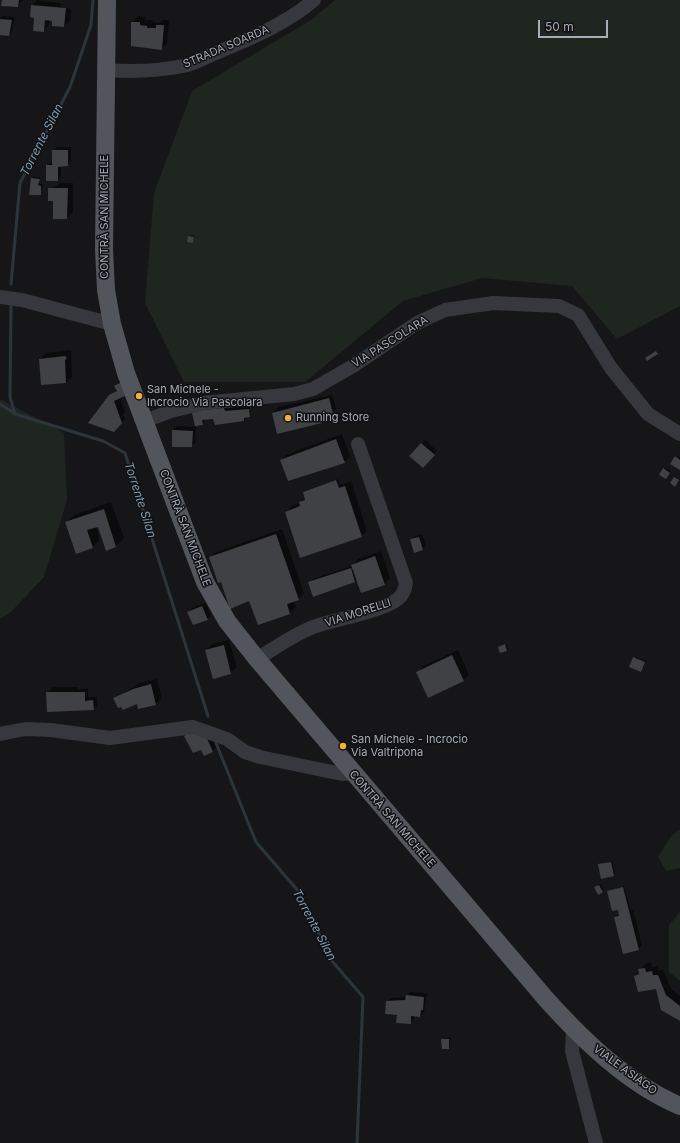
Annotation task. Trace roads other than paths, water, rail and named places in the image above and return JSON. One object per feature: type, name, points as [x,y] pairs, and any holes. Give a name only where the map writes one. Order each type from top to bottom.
[{"type":"main road","name":"CONTRÀ SAN MICHELE","points":[[107,0],[104,249],[106,290],[112,324],[126,373],[145,421],[183,529],[205,582],[227,621],[257,659],[537,989],[573,1029]]},
{"type":"main road","name":"VIALE ASIAGO","points":[[573,1029],[617,1068],[665,1100],[680,1106]]},
{"type":"street","name":"STRADA SOARDA","points":[[106,70],[151,70],[184,66],[231,47],[274,26],[302,10],[314,0]]},
{"type":"street","points":[[0,297],[22,300],[112,324]]},
{"type":"street","name":"VIA PASCOLARA","points":[[145,421],[170,411],[204,403],[294,394],[312,389],[353,366],[416,322],[446,310],[492,302],[558,306],[578,315],[611,368],[648,414],[680,434]]},
{"type":"street","name":"VIA MORELLI","points":[[257,659],[285,641],[314,627],[380,607],[398,599],[404,592],[406,583],[358,444]]},
{"type":"street","points":[[0,734],[32,730],[110,738],[193,727],[227,739],[245,752],[260,757],[342,774],[353,773]]},
{"type":"street","points":[[573,1029],[572,1051],[596,1143]]},
{"type":"waterway","name":"Torrente Silan","points":[[11,284],[20,183],[70,87],[91,25],[93,0]]},
{"type":"waterway","name":"Torrente Silan","points":[[11,306],[10,397],[15,414],[103,441],[125,453],[208,716]]},
{"type":"waterway","points":[[0,404],[15,414]]},
{"type":"waterway","name":"Torrente Silan","points":[[216,743],[256,842],[299,892],[332,961],[363,997],[357,1143]]},
{"type":"place","name":"San Michele - Incrocio Via Pascolara","points":[[139,396]]},
{"type":"place","name":"Running Store","points":[[288,418]]},
{"type":"place","name":"San Michele - Incrocio Via Valtripona","points":[[343,746]]}]
